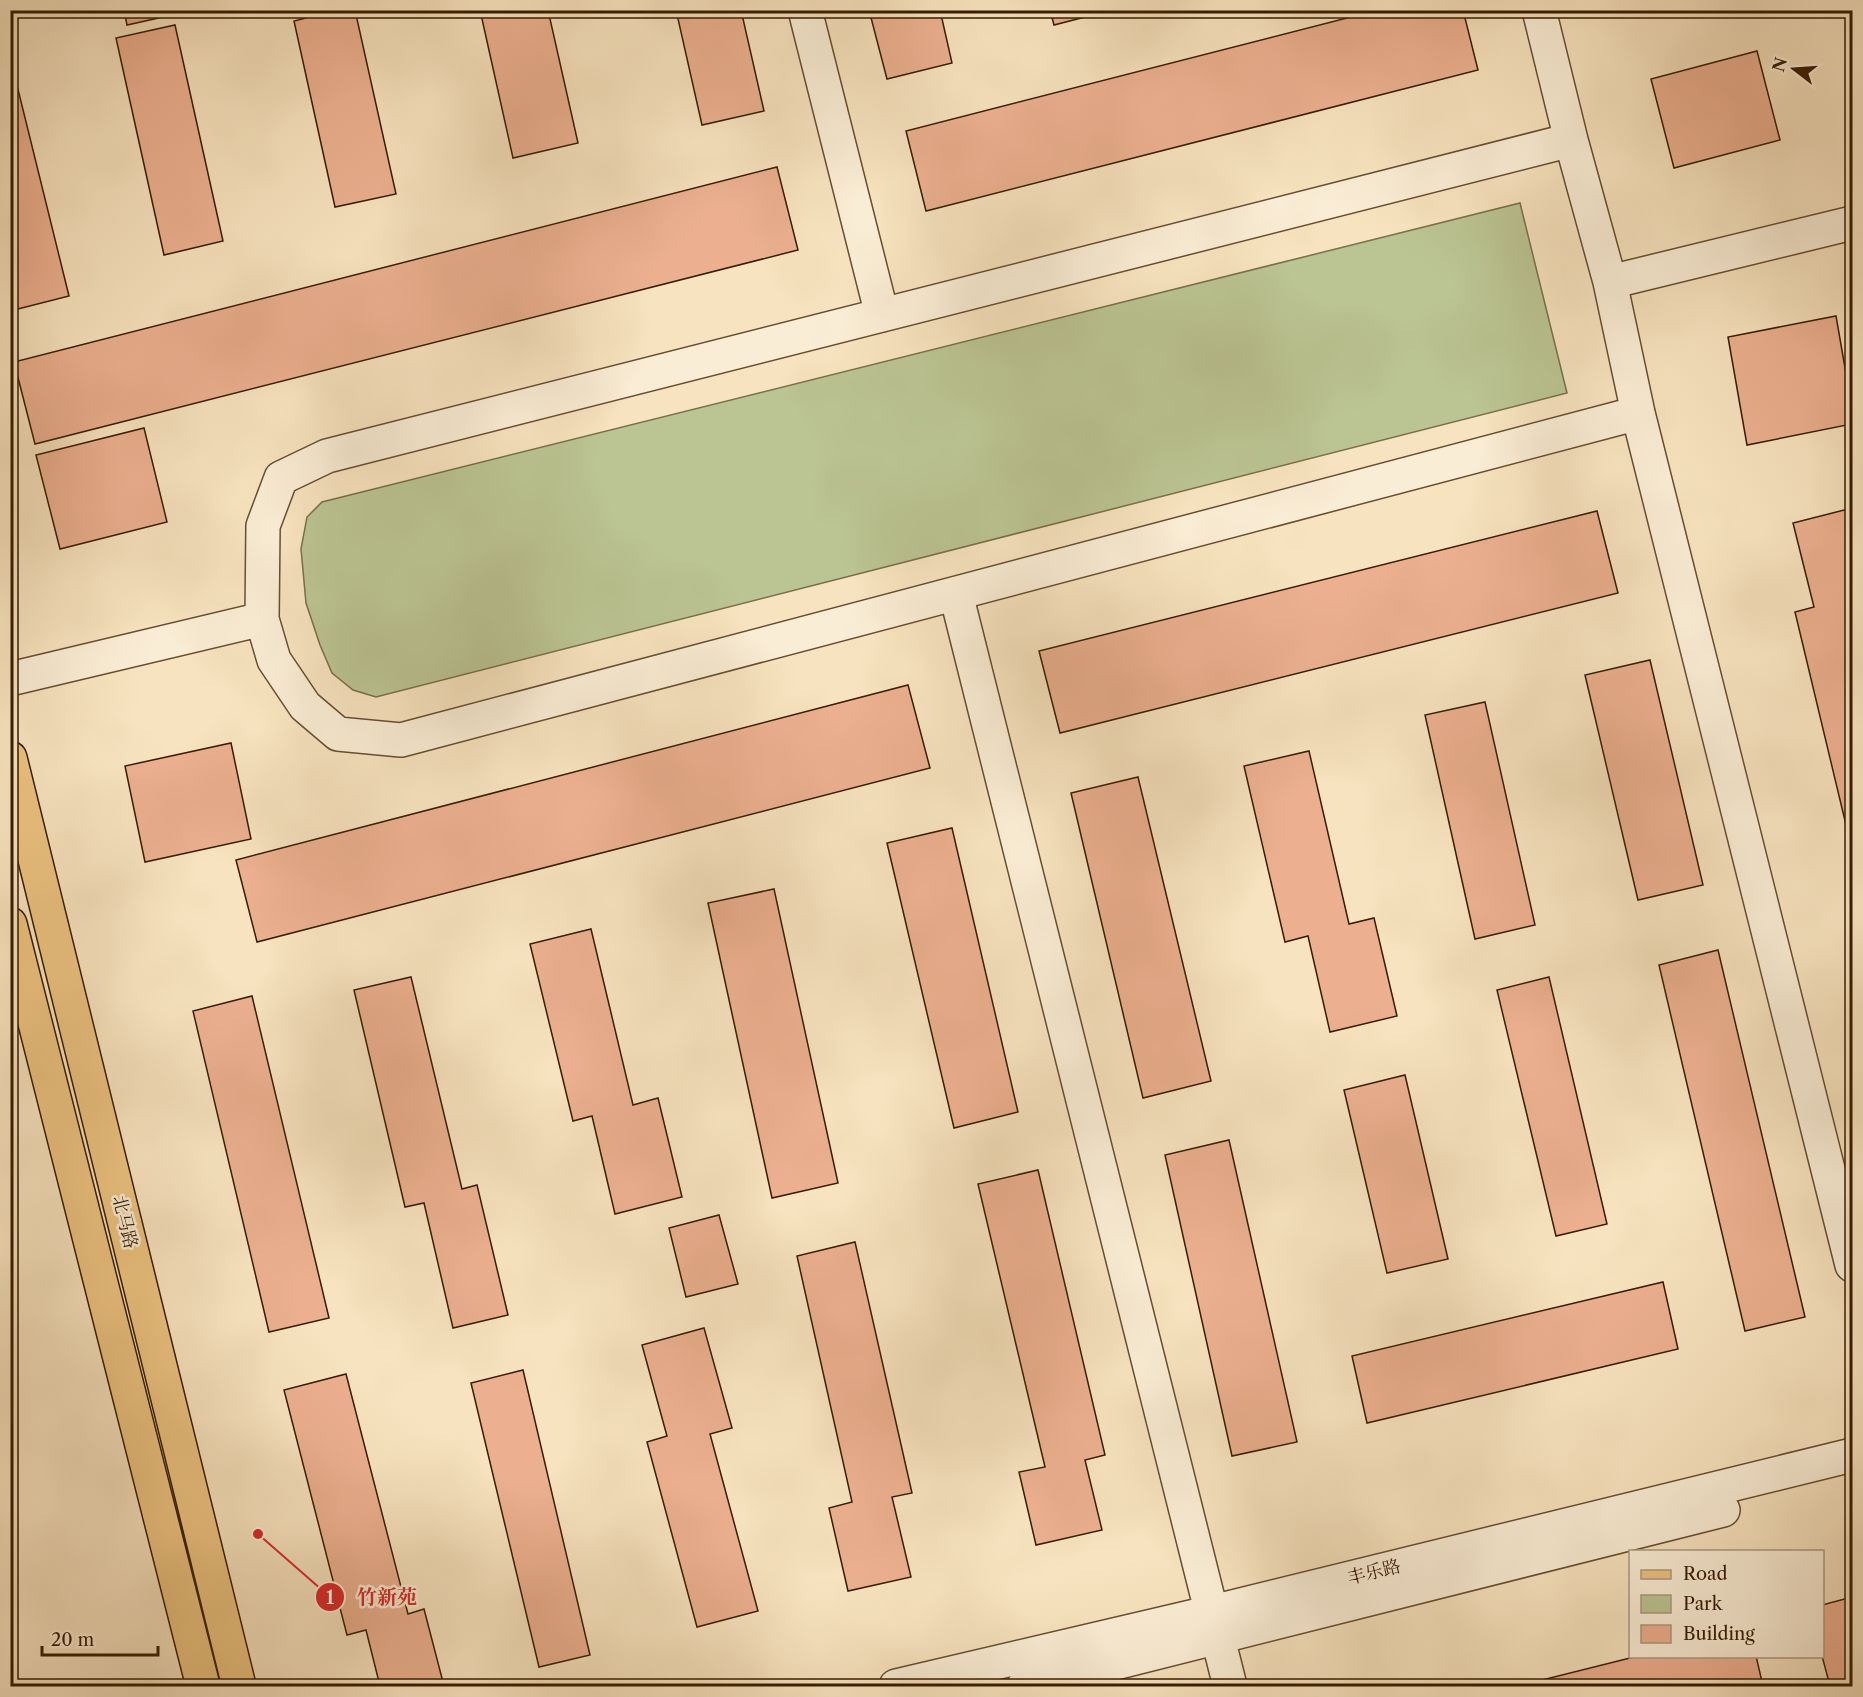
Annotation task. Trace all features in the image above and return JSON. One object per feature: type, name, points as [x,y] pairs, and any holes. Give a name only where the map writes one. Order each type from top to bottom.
[{"type":"main road","name":"北马路","points":[[10,758],[239,1686]]},
{"type":"main road","points":[[10,924],[203,1686]]},
{"type":"street","points":[[805,10],[882,315]]},
{"type":"street","points":[[1539,10],[1571,140],[1610,282],[1638,413],[1852,1265]]},
{"type":"street","points":[[1571,140],[327,456],[282,478],[263,525],[262,619],[274,660],[305,706],[339,734],[401,740],[1638,413]]},
{"type":"street","points":[[1610,282],[1852,223]]},
{"type":"street","points":[[956,594],[1230,1686]]},
{"type":"street","points":[[10,680],[262,619]]},
{"type":"street","name":"丰乐路","points":[[1024,1686],[1215,1625],[1852,1455]]},
{"type":"street","name":"丰乐路","points":[[896,1686],[1215,1625],[1852,1477]]},
{"type":"green space","points":[[1520,203],[1567,393],[376,697],[353,690],[332,673],[320,645],[306,603],[301,549],[307,517],[322,502]]},
{"type":"building","points":[[124,10],[186,10],[186,12],[127,25]]},
{"type":"building","points":[[305,10],[355,10],[396,194],[335,207],[294,21],[306,18]]},
{"type":"building","points":[[480,10],[548,10],[578,143],[513,158]]},
{"type":"building","points":[[676,10],[741,10],[764,111],[702,125]]},
{"type":"building","points":[[869,10],[940,10],[952,63],[887,79]]},
{"type":"building","points":[[1050,10],[1112,10],[1054,25]]},
{"type":"building","points":[[1378,10],[1463,10],[1478,70],[926,211],[906,131]]},
{"type":"building","points":[[175,25],[223,241],[164,255],[116,38]]},
{"type":"building","points":[[1757,51],[1780,140],[1674,168],[1651,79]]},
{"type":"building","points":[[10,57],[69,296],[10,311]]},
{"type":"building","points":[[777,167],[798,250],[35,444],[14,362]]},
{"type":"building","points":[[1836,316],[1852,408],[1852,424],[1747,445],[1728,337]]},
{"type":"building","points":[[144,428],[167,522],[60,549],[36,455]]},
{"type":"building","points":[[1852,508],[1852,850],[1795,612],[1814,607],[1793,523]]},
{"type":"building","points":[[1597,511],[1618,593],[1060,733],[1039,651]]},
{"type":"building","points":[[1650,660],[1703,885],[1638,900],[1585,675]]},
{"type":"building","points":[[908,685],[930,768],[257,942],[236,860]]},
{"type":"building","points":[[1485,702],[1535,925],[1475,939],[1425,715]]},
{"type":"building","points":[[231,743],[251,839],[145,862],[125,766]]},
{"type":"building","points":[[1309,751],[1349,924],[1374,918],[1397,1016],[1330,1032],[1308,936],[1285,942],[1244,766]]},
{"type":"building","points":[[1138,777],[1211,1081],[1143,1098],[1071,793]]},
{"type":"building","points":[[952,828],[1018,1112],[954,1128],[887,843]]},
{"type":"building","points":[[774,889],[838,1183],[772,1198],[708,903]]},
{"type":"building","points":[[591,929],[633,1105],[658,1098],[682,1197],[615,1214],[592,1116],[573,1121],[530,944]]},
{"type":"building","points":[[1718,950],[1805,1317],[1745,1331],[1659,965]]},
{"type":"building","points":[[411,977],[462,1189],[477,1185],[508,1315],[453,1328],[424,1203],[405,1207],[354,990]]},
{"type":"building","points":[[1549,977],[1607,1224],[1556,1236],[1497,990]]},
{"type":"building","points":[[252,996],[329,1318],[269,1332],[193,1011]]},
{"type":"building","points":[[1405,1075],[1448,1259],[1387,1273],[1344,1090]]},
{"type":"building","points":[[1229,1140],[1297,1442],[1232,1456],[1165,1155]]},
{"type":"building","points":[[1038,1170],[1105,1455],[1085,1460],[1102,1530],[1036,1545],[1019,1472],[1045,1467],[978,1184]]},
{"type":"building","points":[[719,1215],[738,1284],[686,1297],[669,1228]]},
{"type":"building","points":[[855,1242],[912,1493],[892,1497],[911,1577],[848,1591],[829,1508],[852,1502],[797,1256]]},
{"type":"building","points":[[1663,1282],[1678,1349],[1367,1423],[1352,1356]]},
{"type":"building","points":[[704,1328],[732,1428],[710,1434],[758,1611],[697,1627],[647,1442],[667,1436],[642,1345]]},
{"type":"building","points":[[523,1370],[590,1655],[539,1667],[471,1383]]},
{"type":"building","points":[[346,1374],[408,1614],[424,1609],[444,1686],[380,1686],[366,1630],[347,1635],[284,1390]]},
{"type":"building","points":[[1852,1597],[1852,1686],[1830,1686],[1823,1658],[1824,1604]]},
{"type":"building","points":[[1630,1658],[1756,1658],[1763,1686],[1518,1686]]},
{"type":"place","name":"竹新苑","points":[[258,1534]]}]
